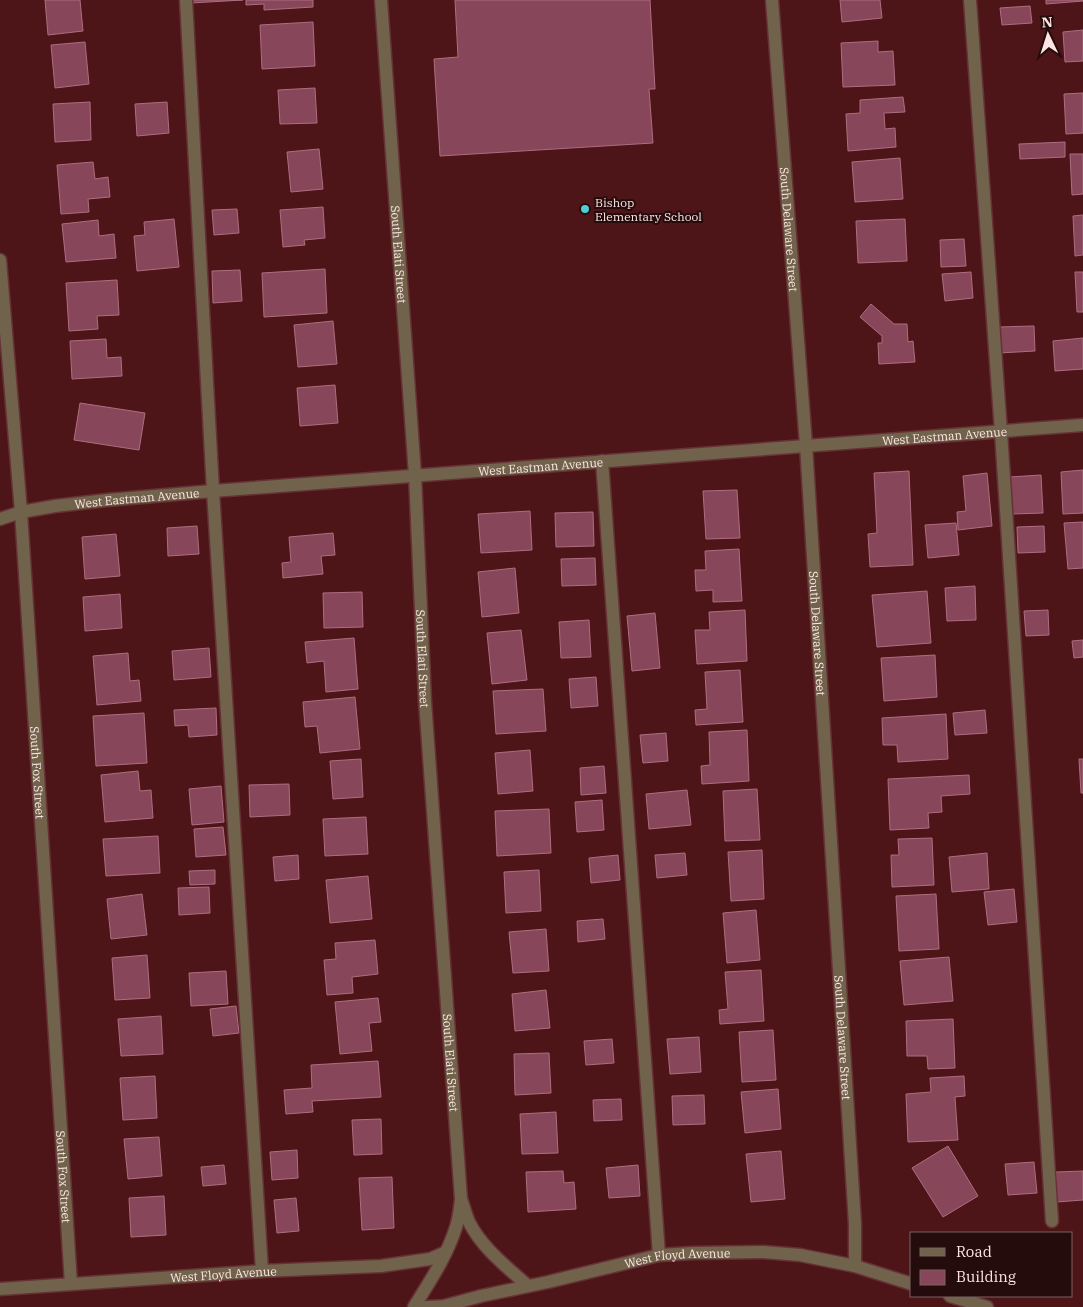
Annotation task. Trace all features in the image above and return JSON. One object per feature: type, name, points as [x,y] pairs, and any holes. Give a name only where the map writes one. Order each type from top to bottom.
[{"type":"street","points":[[186,0],[213,490],[262,1270]]},
{"type":"street","name":"South Elati Street","points":[[381,0],[414,475],[426,711],[461,1199],[457,1224],[446,1252],[431,1281],[414,1307]]},
{"type":"street","name":"South Delaware Street","points":[[772,0],[806,445],[855,1224],[855,1266]]},
{"type":"street","points":[[970,0],[1001,432],[1052,1220]]},
{"type":"street","name":"South Fox Street","points":[[0,260],[21,512],[71,1284]]},
{"type":"street","name":"West Eastman Avenue","points":[[0,519],[21,512],[107,500],[213,490],[1001,432],[1083,424]]},
{"type":"street","points":[[602,461],[660,1255]]},
{"type":"street","points":[[461,1199],[478,1236],[496,1257],[528,1286]]},
{"type":"street","name":"West Floyd Avenue","points":[[0,1289],[262,1270],[381,1266],[430,1259],[446,1252]]},
{"type":"street","name":"West Floyd Avenue","points":[[444,1306],[660,1255],[692,1253],[763,1252],[800,1255],[855,1266],[910,1283]]},
{"type":"street","points":[[953,1297],[987,1307]]},
{"type":"street","name":"West Floyd Avenue","points":[[426,1307],[465,1307]]},
{"type":"building","points":[[45,0],[80,0],[83,31],[48,35]]},
{"type":"building","points":[[191,0],[243,0],[191,3]]},
{"type":"building","points":[[246,0],[313,0],[313,7],[264,10],[264,4],[246,5]]},
{"type":"building","points":[[455,0],[650,0],[655,89],[649,89],[653,143],[440,156],[434,59],[458,57]]},
{"type":"building","points":[[840,0],[880,0],[882,18],[842,22]]},
{"type":"building","points":[[1046,0],[1083,0],[1083,1],[1046,4]]},
{"type":"building","points":[[1030,6],[1032,23],[1002,25],[1000,8]]},
{"type":"building","points":[[313,22],[315,66],[262,69],[260,25]]},
{"type":"building","points":[[1083,30],[1083,61],[1065,62],[1063,32]]},
{"type":"building","points":[[878,41],[878,52],[893,51],[895,85],[843,87],[841,43]]},
{"type":"building","points":[[85,42],[89,84],[55,88],[51,45]]},
{"type":"building","points":[[315,88],[317,123],[280,124],[278,90]]},
{"type":"building","points":[[1083,93],[1083,133],[1066,134],[1064,94]]},
{"type":"building","points":[[903,97],[905,112],[884,113],[885,129],[895,128],[896,147],[848,151],[846,114],[860,113],[860,100]]},
{"type":"building","points":[[90,102],[91,140],[55,142],[53,104]]},
{"type":"building","points":[[167,102],[169,133],[137,136],[135,104]]},
{"type":"building","points":[[1065,142],[1065,157],[1020,159],[1019,144]]},
{"type":"building","points":[[319,149],[323,189],[291,192],[287,152]]},
{"type":"building","points":[[1070,154],[1083,154],[1083,194],[1072,195]]},
{"type":"building","points":[[900,158],[903,199],[855,202],[852,162]]},
{"type":"building","points":[[93,162],[95,179],[108,177],[110,197],[88,199],[89,212],[61,214],[57,165]]},
{"type":"building","points":[[323,207],[325,238],[304,240],[305,245],[283,247],[280,210]]},
{"type":"building","points":[[237,209],[239,233],[214,235],[212,210]]},
{"type":"building","points":[[1083,215],[1083,255],[1075,256],[1073,216]]},
{"type":"building","points":[[174,219],[179,267],[137,271],[134,236],[145,235],[144,222]]},
{"type":"building","points":[[905,219],[907,261],[858,263],[856,221]]},
{"type":"building","points":[[98,220],[99,236],[114,234],[116,258],[66,262],[62,224]]},
{"type":"building","points":[[964,239],[966,266],[941,267],[940,240]]},
{"type":"building","points":[[325,269],[327,313],[264,317],[262,273]]},
{"type":"building","points":[[240,270],[242,301],[213,303],[212,271]]},
{"type":"building","points":[[971,272],[973,298],[945,301],[942,274]]},
{"type":"building","points":[[1075,272],[1083,272],[1083,312],[1077,312]]},
{"type":"building","points":[[117,280],[119,315],[97,316],[98,329],[69,331],[66,283]]},
{"type":"building","points":[[871,304],[894,324],[907,324],[908,342],[913,341],[915,362],[879,364],[878,343],[882,343],[882,336],[860,317]]},
{"type":"building","points":[[333,321],[337,364],[298,367],[294,325]]},
{"type":"building","points":[[1034,326],[1035,351],[999,353],[998,327]]},
{"type":"building","points":[[1083,338],[1083,369],[1055,371],[1053,341]]},
{"type":"building","points":[[106,339],[107,358],[121,357],[122,376],[72,379],[70,341]]},
{"type":"building","points":[[335,385],[338,423],[300,426],[297,388]]},
{"type":"building","points":[[80,403],[145,413],[139,450],[74,440]]},
{"type":"building","points":[[1083,470],[1083,513],[1063,514],[1061,472]]},
{"type":"building","points":[[909,471],[913,565],[870,567],[868,534],[877,533],[874,473]]},
{"type":"building","points":[[987,473],[992,526],[958,530],[957,512],[966,511],[963,476]]},
{"type":"building","points":[[1041,475],[1043,513],[1012,514],[1010,477]]},
{"type":"building","points":[[737,490],[740,538],[706,539],[703,491]]},
{"type":"building","points":[[530,511],[532,550],[481,553],[478,514]]},
{"type":"building","points":[[593,512],[594,546],[556,547],[555,513]]},
{"type":"building","points":[[1083,522],[1083,568],[1068,569],[1064,523]]},
{"type":"building","points":[[956,523],[959,555],[928,558],[925,525]]},
{"type":"building","points":[[197,526],[199,554],[168,556],[167,528]]},
{"type":"building","points":[[1044,526],[1045,552],[1018,553],[1017,527]]},
{"type":"building","points":[[333,533],[335,555],[321,556],[323,574],[283,578],[282,563],[291,562],[289,537]]},
{"type":"building","points":[[116,534],[120,576],[85,579],[82,537]]},
{"type":"building","points":[[739,549],[742,601],[713,602],[713,590],[696,591],[695,570],[706,570],[705,551]]},
{"type":"building","points":[[595,558],[596,585],[562,586],[561,559]]},
{"type":"building","points":[[515,568],[519,613],[482,617],[478,572]]},
{"type":"building","points":[[975,586],[976,620],[947,621],[945,588]]},
{"type":"building","points":[[927,591],[931,643],[877,647],[872,595]]},
{"type":"building","points":[[362,592],[363,627],[324,628],[323,593]]},
{"type":"building","points":[[120,594],[122,628],[85,631],[83,597]]},
{"type":"building","points":[[745,610],[747,661],[697,664],[695,630],[710,630],[709,612]]},
{"type":"building","points":[[1048,610],[1049,635],[1026,636],[1024,611]]},
{"type":"building","points":[[655,613],[660,668],[632,671],[627,616]]},
{"type":"building","points":[[589,620],[591,657],[561,658],[559,622]]},
{"type":"building","points":[[521,630],[527,680],[492,684],[487,633]]},
{"type":"building","points":[[354,638],[358,689],[326,692],[324,661],[307,663],[305,642]]},
{"type":"building","points":[[1083,640],[1083,657],[1074,658],[1072,641]]},
{"type":"building","points":[[209,648],[211,677],[174,680],[172,651]]},
{"type":"building","points":[[128,653],[130,681],[139,680],[141,701],[97,705],[93,656]]},
{"type":"building","points":[[935,655],[937,697],[884,701],[881,658]]},
{"type":"building","points":[[740,670],[743,722],[696,725],[695,710],[707,709],[705,672]]},
{"type":"building","points":[[596,677],[598,706],[571,708],[569,679]]},
{"type":"building","points":[[543,689],[546,731],[496,734],[493,691]]},
{"type":"building","points":[[355,697],[360,749],[320,753],[317,726],[305,727],[303,702]]},
{"type":"building","points":[[216,708],[217,735],[189,737],[188,725],[175,726],[174,710]]},
{"type":"building","points":[[985,710],[987,733],[955,735],[953,713]]},
{"type":"building","points":[[144,713],[147,763],[96,766],[93,716]]},
{"type":"building","points":[[946,714],[948,759],[898,762],[897,745],[883,745],[882,718]]},
{"type":"building","points":[[747,730],[749,781],[702,784],[701,766],[710,765],[709,732]]},
{"type":"building","points":[[666,733],[668,761],[643,763],[640,735]]},
{"type":"building","points":[[530,750],[533,791],[498,794],[495,753]]},
{"type":"building","points":[[361,759],[363,797],[333,799],[330,761]]},
{"type":"building","points":[[1079,759],[1083,759],[1083,793],[1081,793]]},
{"type":"building","points":[[604,766],[606,793],[581,795],[580,768]]},
{"type":"building","points":[[138,771],[140,791],[151,790],[153,818],[105,822],[101,775]]},
{"type":"building","points":[[969,775],[970,794],[941,796],[942,812],[928,813],[929,828],[890,830],[888,779]]},
{"type":"building","points":[[289,784],[290,815],[250,817],[249,785]]},
{"type":"building","points":[[221,786],[224,822],[192,825],[189,789]]},
{"type":"building","points":[[757,789],[760,840],[725,841],[723,791]]},
{"type":"building","points":[[687,790],[691,825],[649,829],[646,794]]},
{"type":"building","points":[[602,800],[604,830],[577,832],[575,802]]},
{"type":"building","points":[[549,809],[551,853],[497,856],[495,811]]},
{"type":"building","points":[[366,817],[368,854],[325,856],[323,819]]},
{"type":"building","points":[[223,827],[226,855],[196,857],[194,829]]},
{"type":"building","points":[[158,836],[160,873],[106,876],[103,839]]},
{"type":"building","points":[[932,838],[934,885],[892,887],[891,855],[899,855],[898,839]]},
{"type":"building","points":[[762,850],[764,899],[731,901],[728,852]]},
{"type":"building","points":[[685,853],[687,875],[657,878],[655,855]]},
{"type":"building","points":[[987,853],[989,889],[952,892],[949,857]]},
{"type":"building","points":[[298,855],[299,879],[275,881],[273,857]]},
{"type":"building","points":[[618,855],[620,880],[591,883],[589,858]]},
{"type":"building","points":[[215,870],[215,884],[190,885],[189,871]]},
{"type":"building","points":[[539,870],[541,911],[506,913],[504,872]]},
{"type":"building","points":[[368,876],[372,919],[330,923],[326,880]]},
{"type":"building","points":[[209,887],[210,913],[179,915],[178,888]]},
{"type":"building","points":[[1014,889],[1017,922],[988,925],[984,892]]},
{"type":"building","points":[[142,894],[147,935],[111,939],[107,899]]},
{"type":"building","points":[[936,894],[939,949],[899,951],[896,896]]},
{"type":"building","points":[[756,910],[760,960],[727,963],[723,913]]},
{"type":"building","points":[[603,919],[605,939],[578,942],[577,921]]},
{"type":"building","points":[[546,929],[549,971],[513,973],[509,932]]},
{"type":"building","points":[[375,940],[378,974],[352,977],[353,993],[327,995],[324,960],[336,959],[335,943]]},
{"type":"building","points":[[147,955],[150,998],[115,1000],[112,958]]},
{"type":"building","points":[[949,957],[953,1001],[904,1005],[900,961]]},
{"type":"building","points":[[761,970],[764,1021],[720,1024],[719,1010],[728,1009],[725,972]]},
{"type":"building","points":[[226,971],[228,1004],[191,1006],[189,973]]},
{"type":"building","points":[[546,990],[550,1028],[515,1031],[512,994]]},
{"type":"building","points":[[378,998],[381,1022],[369,1023],[372,1051],[340,1054],[335,1002]]},
{"type":"building","points":[[236,1006],[239,1033],[213,1036],[210,1009]]},
{"type":"building","points":[[161,1016],[163,1054],[121,1056],[118,1019]]},
{"type":"building","points":[[953,1019],[955,1068],[928,1069],[927,1056],[907,1056],[906,1021]]},
{"type":"building","points":[[773,1030],[776,1080],[742,1082],[739,1032]]},
{"type":"building","points":[[699,1037],[701,1072],[670,1074],[667,1039]]},
{"type":"building","points":[[612,1039],[614,1063],[586,1065],[584,1041]]},
{"type":"building","points":[[549,1053],[551,1093],[515,1095],[514,1054]]},
{"type":"building","points":[[378,1061],[381,1097],[312,1101],[313,1112],[286,1114],[284,1090],[312,1088],[311,1065]]},
{"type":"building","points":[[155,1076],[157,1118],[123,1120],[120,1078]]},
{"type":"building","points":[[964,1076],[965,1096],[955,1097],[958,1140],[908,1142],[906,1094],[931,1092],[930,1078]]},
{"type":"building","points":[[778,1089],[781,1129],[745,1133],[741,1092]]},
{"type":"building","points":[[704,1095],[705,1124],[673,1125],[672,1096]]},
{"type":"building","points":[[621,1099],[622,1120],[594,1121],[593,1100]]},
{"type":"building","points":[[556,1112],[558,1153],[522,1154],[520,1114]]},
{"type":"building","points":[[381,1119],[382,1154],[354,1155],[352,1120]]},
{"type":"building","points":[[159,1137],[162,1176],[128,1179],[124,1139]]},
{"type":"building","points":[[948,1146],[978,1196],[943,1217],[912,1168]]},
{"type":"building","points":[[297,1150],[298,1178],[272,1180],[270,1152]]},
{"type":"building","points":[[781,1151],[785,1199],[751,1202],[746,1154]]},
{"type":"building","points":[[1034,1162],[1037,1193],[1008,1195],[1005,1164]]},
{"type":"building","points":[[224,1165],[226,1184],[203,1186],[201,1167]]},
{"type":"building","points":[[638,1165],[640,1196],[609,1198],[606,1168]]},
{"type":"building","points":[[563,1171],[564,1183],[574,1182],[576,1209],[528,1212],[526,1172]]},
{"type":"building","points":[[1083,1171],[1083,1200],[1057,1202],[1056,1172]]},
{"type":"building","points":[[392,1177],[394,1228],[362,1230],[359,1178]]},
{"type":"building","points":[[164,1196],[166,1235],[131,1237],[129,1198]]},
{"type":"building","points":[[296,1198],[299,1231],[277,1233],[274,1200]]},
{"type":"place","name":"Bishop Elementary School","points":[[585,209]]}]
